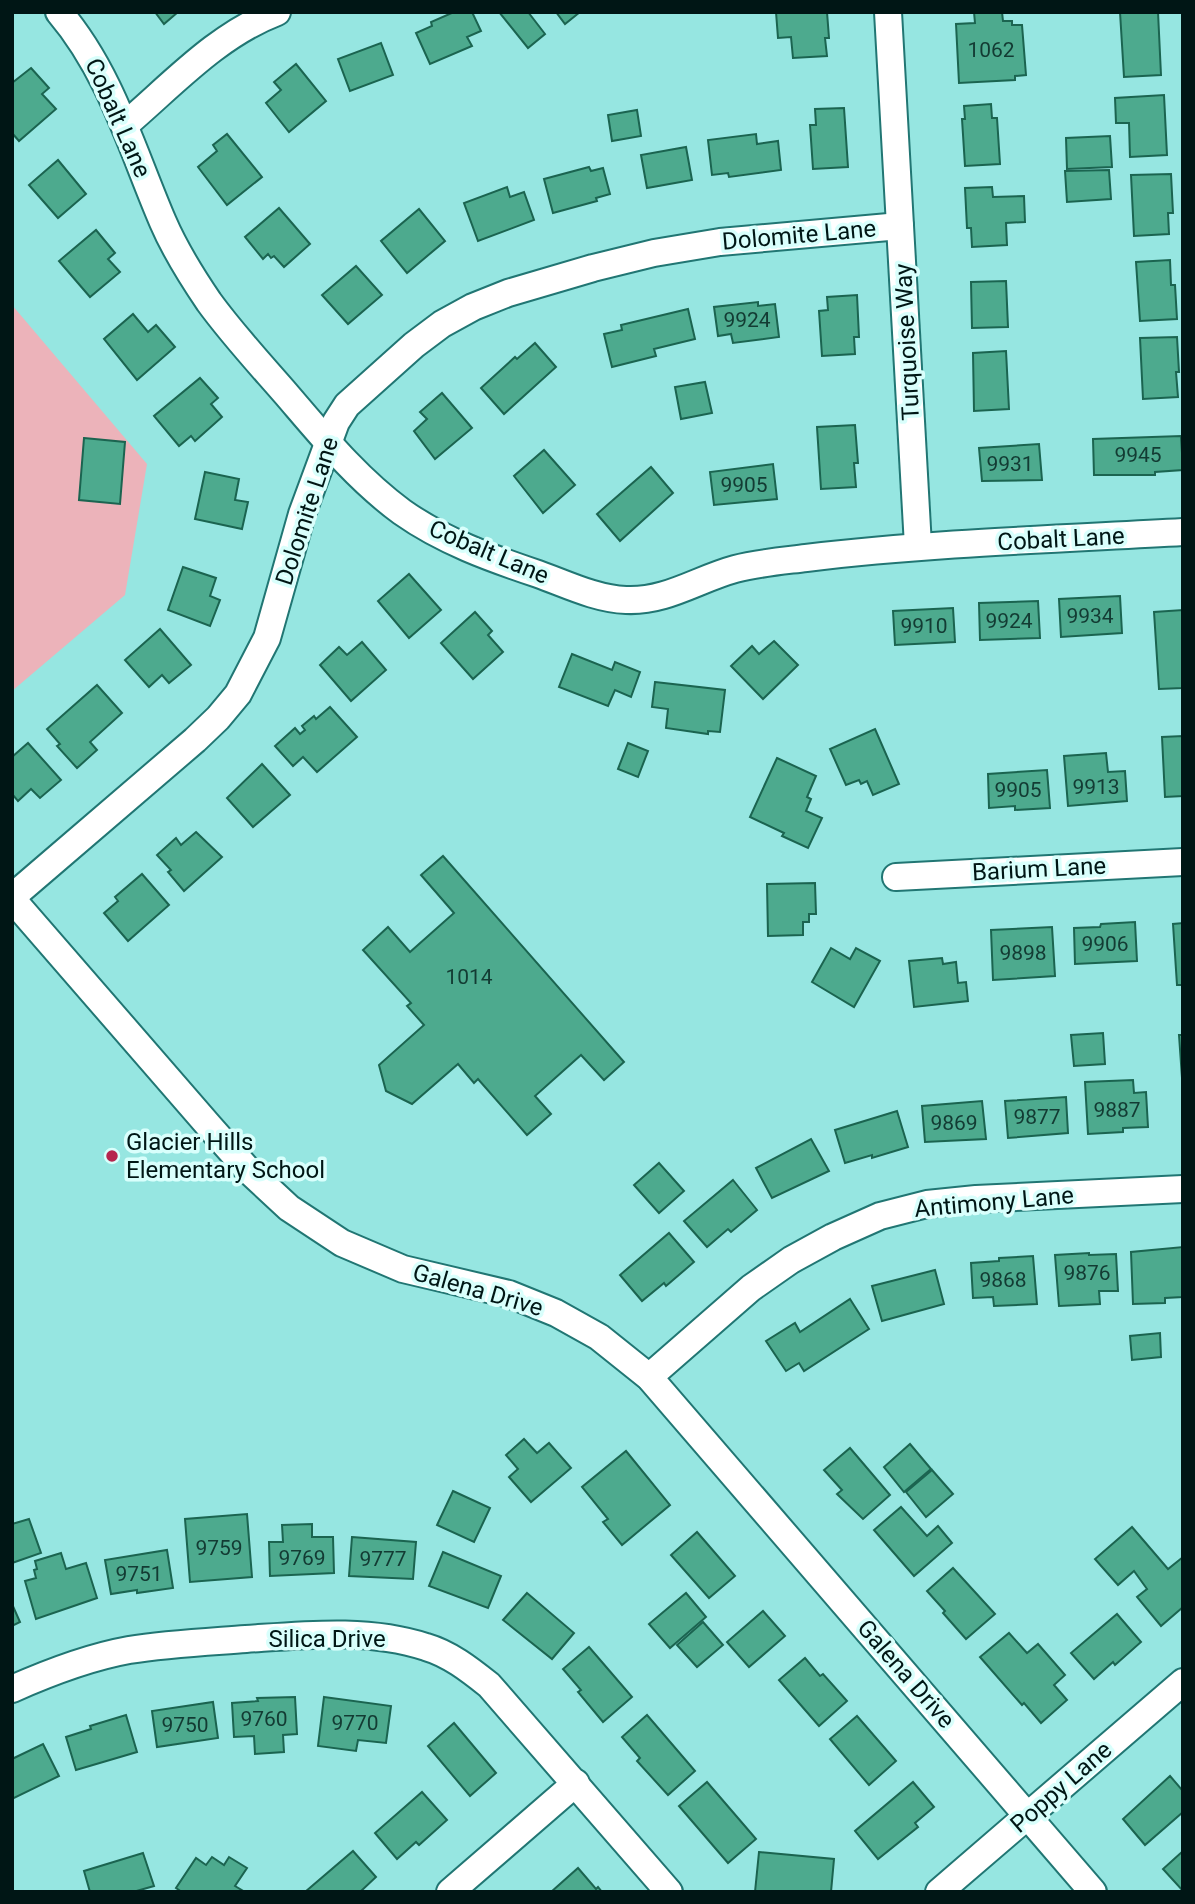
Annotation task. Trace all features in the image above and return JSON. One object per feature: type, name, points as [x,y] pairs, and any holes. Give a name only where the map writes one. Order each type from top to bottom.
[{"type":"street","name":"Cobalt Lane","points":[[59,12],[86,47],[125,125],[165,227],[185,266],[210,303],[328,444],[363,481],[403,513],[443,537],[509,564],[598,595],[626,600],[671,594],[733,569],[764,563],[918,546],[1183,533]]},
{"type":"street","points":[[125,125],[218,44],[237,30],[277,12]]},
{"type":"street","name":"Turquoise Way","points":[[888,12],[918,546]]},
{"type":"street","name":"Dolomite Lane","points":[[12,898],[195,740],[238,694],[267,638],[302,514],[336,422],[347,405],[414,345],[442,324],[473,307],[508,293],[593,268],[680,248],[720,242],[900,226]]},
{"type":"street","name":"Barium Lane","points":[[896,877],[1183,862]]},
{"type":"street","name":"Galena Drive","points":[[12,898],[247,1169],[289,1208],[342,1243],[403,1269],[509,1294],[556,1313],[599,1336],[649,1377],[1093,1892]]},
{"type":"street","name":"Antimony Lane","points":[[649,1377],[751,1288],[791,1260],[880,1216],[927,1204],[975,1199],[1183,1189]]},
{"type":"street","name":"Silica Drive","points":[[12,1689],[75,1665],[127,1651],[186,1643],[354,1635],[396,1639],[428,1647],[465,1666],[489,1685],[669,1892]]},
{"type":"street","name":"Poppy Lane","points":[[939,1892],[1183,1682]]},
{"type":"street","points":[[450,1892],[576,1783]]},
{"type":"shaded area","points":[[12,305],[147,464],[125,595],[12,691]]},
{"type":"building","points":[[155,12],[178,12],[164,24]]},
{"type":"building","points":[[454,12],[472,12],[481,31],[467,37],[472,46],[430,64],[416,33],[432,26],[431,22]]},
{"type":"building","points":[[499,12],[528,12],[545,34],[528,48]]},
{"type":"building","points":[[556,12],[580,12],[565,24]]},
{"type":"building","points":[[776,12],[827,12],[827,56],[793,58],[791,37],[778,38]]},
{"type":"building","points":[[974,12],[1002,12],[1003,21],[1022,25],[1026,75],[1015,76],[1015,80],[959,83],[956,24],[975,23]]},
{"type":"building","points":[[1120,12],[1158,12],[1161,75],[1124,77]]},
{"type":"building","points":[[381,43],[393,75],[350,91],[338,59]]},
{"type":"building","points":[[296,64],[326,101],[289,132],[266,103],[281,90],[274,82]]},
{"type":"building","points":[[31,68],[49,88],[42,94],[56,109],[19,141],[12,133],[12,83]]},
{"type":"building","points":[[1164,95],[1167,155],[1130,157],[1129,123],[1116,123],[1115,98]]},
{"type":"building","points":[[991,104],[992,118],[997,118],[1000,164],[965,166],[962,119],[965,119],[964,106]]},
{"type":"building","points":[[844,108],[848,167],[813,169],[810,125],[816,125],[815,109]]},
{"type":"building","points":[[637,110],[641,136],[612,141],[608,115]]},
{"type":"building","points":[[227,134],[262,177],[227,205],[198,167],[217,151],[213,145]]},
{"type":"building","points":[[756,134],[757,144],[778,141],[781,170],[729,177],[728,173],[712,175],[708,140]]},
{"type":"building","points":[[1110,136],[1112,167],[1067,169],[1066,138]]},
{"type":"building","points":[[686,147],[692,180],[647,188],[641,155]]},
{"type":"building","points":[[58,160],[86,194],[58,218],[29,185]]},
{"type":"building","points":[[589,167],[591,171],[603,168],[610,194],[596,198],[597,201],[553,213],[544,179]]},
{"type":"building","points":[[1109,170],[1111,199],[1067,202],[1065,171]]},
{"type":"building","points":[[1171,174],[1173,213],[1168,213],[1169,234],[1134,236],[1131,175]]},
{"type":"building","points":[[507,187],[510,197],[524,192],[534,220],[478,241],[464,203]]},
{"type":"building","points":[[992,187],[993,197],[1024,196],[1025,222],[1006,223],[1007,245],[972,247],[971,228],[967,228],[965,188]]},
{"type":"building","points":[[279,208],[310,244],[284,267],[274,256],[271,258],[268,254],[263,259],[245,237]]},
{"type":"building","points":[[419,209],[445,241],[407,273],[381,241]]},
{"type":"building","points":[[96,230],[115,253],[108,259],[120,272],[90,297],[59,261]]},
{"type":"building","points":[[1170,260],[1177,319],[1140,321],[1136,262]]},
{"type":"building","points":[[356,266],[382,295],[348,324],[322,295]]},
{"type":"building","points":[[1006,281],[1008,327],[972,328],[971,282]]},
{"type":"building","points":[[857,295],[859,337],[854,337],[855,354],[822,356],[819,311],[828,310],[827,297]]},
{"type":"building","points":[[758,302],[758,306],[775,304],[779,337],[733,343],[731,334],[718,336],[714,307]]},
{"type":"building","points":[[688,309],[695,339],[654,349],[656,356],[612,367],[604,334],[622,330],[621,325]]},
{"type":"building","points":[[133,314],[148,332],[156,325],[175,347],[137,380],[104,339]]},
{"type":"building","points":[[1177,337],[1178,397],[1143,399],[1140,338]]},
{"type":"building","points":[[535,343],[556,367],[504,414],[481,388]]},
{"type":"building","points":[[1006,351],[1009,409],[974,411],[973,353]]},
{"type":"building","points":[[200,378],[218,398],[211,404],[222,417],[195,441],[191,436],[179,446],[154,416]]},
{"type":"building","points":[[705,382],[712,413],[681,419],[675,387]]},
{"type":"building","points":[[442,393],[472,428],[435,459],[414,431],[427,419],[420,412]]},
{"type":"building","points":[[855,425],[858,463],[854,463],[856,487],[821,489],[817,427]]},
{"type":"building","points":[[1181,436],[1183,470],[1155,472],[1155,475],[1094,475],[1093,439]]},
{"type":"building","points":[[84,438],[125,442],[120,504],[79,500]]},
{"type":"building","points":[[1039,444],[1042,480],[982,481],[979,448]]},
{"type":"building","points":[[544,450],[575,485],[543,513],[514,476]]},
{"type":"building","points":[[773,464],[777,499],[714,505],[710,472]]},
{"type":"building","points":[[651,467],[673,493],[620,541],[597,514]]},
{"type":"building","points":[[205,472],[239,479],[235,500],[248,502],[242,529],[195,519]]},
{"type":"building","points":[[183,567],[216,578],[210,596],[220,600],[210,626],[168,610]]},
{"type":"building","points":[[409,574],[441,610],[409,638],[378,601]]},
{"type":"building","points":[[1120,596],[1122,633],[1061,637],[1059,599]]},
{"type":"building","points":[[1038,601],[1040,638],[980,640],[979,603]]},
{"type":"building","points":[[953,608],[955,642],[895,645],[893,611]]},
{"type":"building","points":[[1183,610],[1183,688],[1159,689],[1154,612]]},
{"type":"building","points":[[475,612],[492,631],[488,635],[503,652],[473,679],[441,643]]},
{"type":"building","points":[[160,629],[191,665],[169,683],[162,675],[149,687],[125,660]]},
{"type":"building","points":[[774,641],[798,665],[763,699],[731,666],[752,646],[759,654]]},
{"type":"building","points":[[362,642],[386,670],[351,701],[320,665],[339,647],[347,655]]},
{"type":"building","points":[[572,654],[612,670],[615,662],[640,672],[631,697],[615,690],[608,706],[559,687]]},
{"type":"building","points":[[655,682],[725,690],[720,732],[708,731],[708,734],[666,728],[668,709],[652,707]]},
{"type":"building","points":[[97,685],[122,713],[90,742],[97,750],[77,768],[57,746],[60,744],[47,729]]},
{"type":"building","points":[[330,707],[357,737],[317,772],[303,757],[293,766],[275,746],[295,728],[300,734],[305,730],[302,726]]},
{"type":"building","points":[[875,729],[899,784],[873,795],[867,781],[861,784],[859,780],[846,785],[830,749]]},
{"type":"building","points":[[1183,736],[1183,796],[1165,797],[1162,737]]},
{"type":"building","points":[[28,743],[61,780],[40,798],[31,789],[18,801],[12,794],[12,757]]},
{"type":"building","points":[[628,743],[648,751],[638,777],[618,769]]},
{"type":"building","points":[[1106,753],[1108,772],[1125,771],[1127,801],[1068,806],[1064,756]]},
{"type":"building","points":[[777,758],[816,776],[807,797],[811,799],[806,811],[822,818],[808,848],[750,817]]},
{"type":"building","points":[[262,764],[290,795],[253,827],[227,798]]},
{"type":"building","points":[[1047,770],[1050,808],[989,808],[988,774]]},
{"type":"building","points":[[196,832],[222,857],[184,891],[168,872],[171,870],[157,855],[176,838],[181,845]]},
{"type":"building","points":[[443,856],[624,1062],[604,1080],[581,1055],[535,1096],[551,1114],[527,1135],[478,1079],[474,1083],[458,1064],[412,1104],[386,1091],[379,1065],[424,1025],[407,1006],[411,1003],[363,950],[388,927],[410,952],[454,913],[421,875]]},
{"type":"building","points":[[142,874],[169,905],[128,941],[104,913],[118,901],[115,897]]},
{"type":"building","points":[[815,883],[816,914],[809,914],[809,922],[803,922],[803,935],[768,936],[767,884]]},
{"type":"building","points":[[1135,922],[1137,961],[1075,964],[1074,928]]},
{"type":"building","points":[[1183,923],[1183,985],[1177,985],[1173,924]]},
{"type":"building","points":[[1052,927],[1055,976],[993,980],[991,930]]},
{"type":"building","points":[[831,948],[850,959],[856,948],[880,961],[854,1007],[812,982]]},
{"type":"building","points":[[942,958],[943,964],[956,962],[958,983],[966,982],[968,1001],[914,1007],[909,961]]},
{"type":"building","points":[[1103,1033],[1105,1064],[1074,1066],[1071,1035]]},
{"type":"building","points":[[1179,1035],[1183,1035],[1183,1092]]},
{"type":"building","points":[[1133,1080],[1134,1093],[1146,1092],[1148,1127],[1088,1134],[1085,1082]]},
{"type":"building","points":[[1066,1097],[1068,1133],[1008,1138],[1005,1101]]},
{"type":"building","points":[[982,1101],[986,1139],[925,1142],[922,1106]]},
{"type":"building","points":[[897,1111],[908,1147],[845,1163],[835,1130]]},
{"type":"building","points":[[811,1139],[829,1171],[772,1198],[756,1168]]},
{"type":"building","points":[[659,1163],[684,1191],[659,1213],[634,1185]]},
{"type":"building","points":[[733,1180],[757,1210],[731,1232],[728,1229],[707,1247],[684,1221]]},
{"type":"building","points":[[669,1233],[694,1262],[666,1286],[664,1283],[642,1301],[620,1275]]},
{"type":"building","points":[[1183,1247],[1183,1297],[1165,1298],[1165,1303],[1133,1304],[1131,1252]]},
{"type":"building","points":[[1116,1254],[1118,1291],[1099,1291],[1100,1304],[1059,1306],[1055,1255]]},
{"type":"building","points":[[1033,1256],[1037,1304],[994,1306],[993,1297],[973,1298],[971,1263]]},
{"type":"building","points":[[935,1270],[944,1304],[882,1321],[872,1286]]},
{"type":"building","points":[[850,1299],[869,1329],[804,1371],[799,1363],[786,1371],[766,1341],[795,1323],[800,1332]]},
{"type":"building","points":[[1160,1333],[1161,1357],[1132,1360],[1130,1336]]},
{"type":"building","points":[[524,1439],[537,1453],[549,1443],[571,1468],[531,1502],[509,1477],[518,1469],[506,1455]]},
{"type":"building","points":[[910,1444],[931,1469],[904,1492],[884,1467]]},
{"type":"building","points":[[850,1448],[890,1495],[863,1519],[837,1494],[842,1490],[824,1470]]},
{"type":"building","points":[[626,1451],[670,1505],[622,1545],[603,1522],[608,1519],[582,1487]]},
{"type":"building","points":[[932,1470],[953,1494],[926,1517],[906,1492]]},
{"type":"building","points":[[453,1491],[490,1508],[474,1542],[437,1525]]},
{"type":"building","points":[[901,1507],[927,1536],[938,1526],[952,1543],[914,1576],[874,1530]]},
{"type":"building","points":[[247,1514],[252,1577],[190,1582],[185,1519]]},
{"type":"building","points":[[29,1519],[41,1553],[12,1563],[12,1524]]},
{"type":"building","points":[[312,1524],[312,1537],[333,1537],[334,1573],[270,1576],[269,1542],[283,1542],[282,1525]]},
{"type":"building","points":[[1132,1527],[1168,1569],[1183,1557],[1183,1607],[1161,1626],[1137,1597],[1147,1589],[1134,1571],[1118,1585],[1095,1559]]},
{"type":"building","points":[[697,1532],[735,1576],[709,1598],[671,1555]]},
{"type":"building","points":[[352,1537],[416,1542],[413,1579],[349,1576]]},
{"type":"building","points":[[167,1550],[173,1588],[111,1594],[105,1560]]},
{"type":"building","points":[[443,1552],[501,1576],[488,1608],[429,1586]]},
{"type":"building","points":[[61,1553],[66,1569],[86,1563],[97,1598],[36,1619],[25,1581],[36,1578],[35,1561]]},
{"type":"building","points":[[953,1568],[995,1614],[966,1639],[927,1591]]},
{"type":"building","points":[[527,1593],[574,1633],[552,1659],[503,1620]]},
{"type":"building","points":[[686,1593],[706,1617],[670,1648],[649,1624]]},
{"type":"building","points":[[12,1604],[20,1622],[12,1626]]},
{"type":"building","points":[[763,1611],[785,1636],[749,1667],[727,1642]]},
{"type":"building","points":[[1117,1614],[1141,1642],[1094,1679],[1071,1653]]},
{"type":"building","points":[[703,1622],[723,1645],[697,1667],[677,1645]]},
{"type":"building","points":[[1009,1633],[1027,1653],[1038,1644],[1065,1675],[1054,1685],[1067,1700],[1041,1723],[980,1657]]},
{"type":"building","points":[[589,1647],[632,1697],[603,1722],[563,1669]]},
{"type":"building","points":[[805,1658],[847,1701],[819,1726],[779,1680]]},
{"type":"building","points":[[295,1697],[297,1734],[283,1735],[284,1752],[255,1754],[254,1736],[234,1737],[232,1703],[258,1701],[257,1698]]},
{"type":"building","points":[[324,1697],[391,1706],[386,1743],[358,1740],[356,1751],[318,1746]]},
{"type":"building","points":[[213,1702],[218,1738],[157,1747],[152,1711]]},
{"type":"building","points":[[126,1715],[137,1752],[76,1770],[66,1737]]},
{"type":"building","points":[[647,1715],[695,1771],[668,1795],[637,1761],[640,1758],[622,1737]]},
{"type":"building","points":[[857,1716],[896,1761],[869,1785],[830,1739]]},
{"type":"building","points":[[454,1723],[496,1773],[470,1796],[428,1746]]},
{"type":"building","points":[[43,1744],[59,1776],[12,1799],[12,1759]]},
{"type":"building","points":[[1170,1776],[1183,1791],[1183,1812],[1145,1845],[1123,1819]]},
{"type":"building","points":[[707,1782],[756,1839],[728,1863],[679,1806]]},
{"type":"building","points":[[913,1782],[934,1807],[915,1823],[918,1827],[878,1859],[855,1831]]},
{"type":"building","points":[[422,1792],[447,1820],[419,1845],[416,1842],[397,1859],[375,1833]]},
{"type":"building","points":[[353,1851],[376,1877],[360,1892],[305,1892]]},
{"type":"building","points":[[1183,1851],[1183,1891],[1163,1869]]},
{"type":"building","points":[[759,1852],[834,1859],[831,1892],[755,1892]]},
{"type":"building","points":[[143,1853],[154,1886],[133,1892],[90,1892],[84,1871]]},
{"type":"building","points":[[212,1857],[224,1865],[229,1857],[247,1868],[235,1886],[245,1892],[182,1892],[176,1888],[196,1858],[206,1865]]},
{"type":"building","points":[[578,1868],[596,1889],[598,1887],[602,1892],[551,1892]]},
{"type":"place","name":"Glacier Hills Elementary School","points":[[112,1156]]}]
